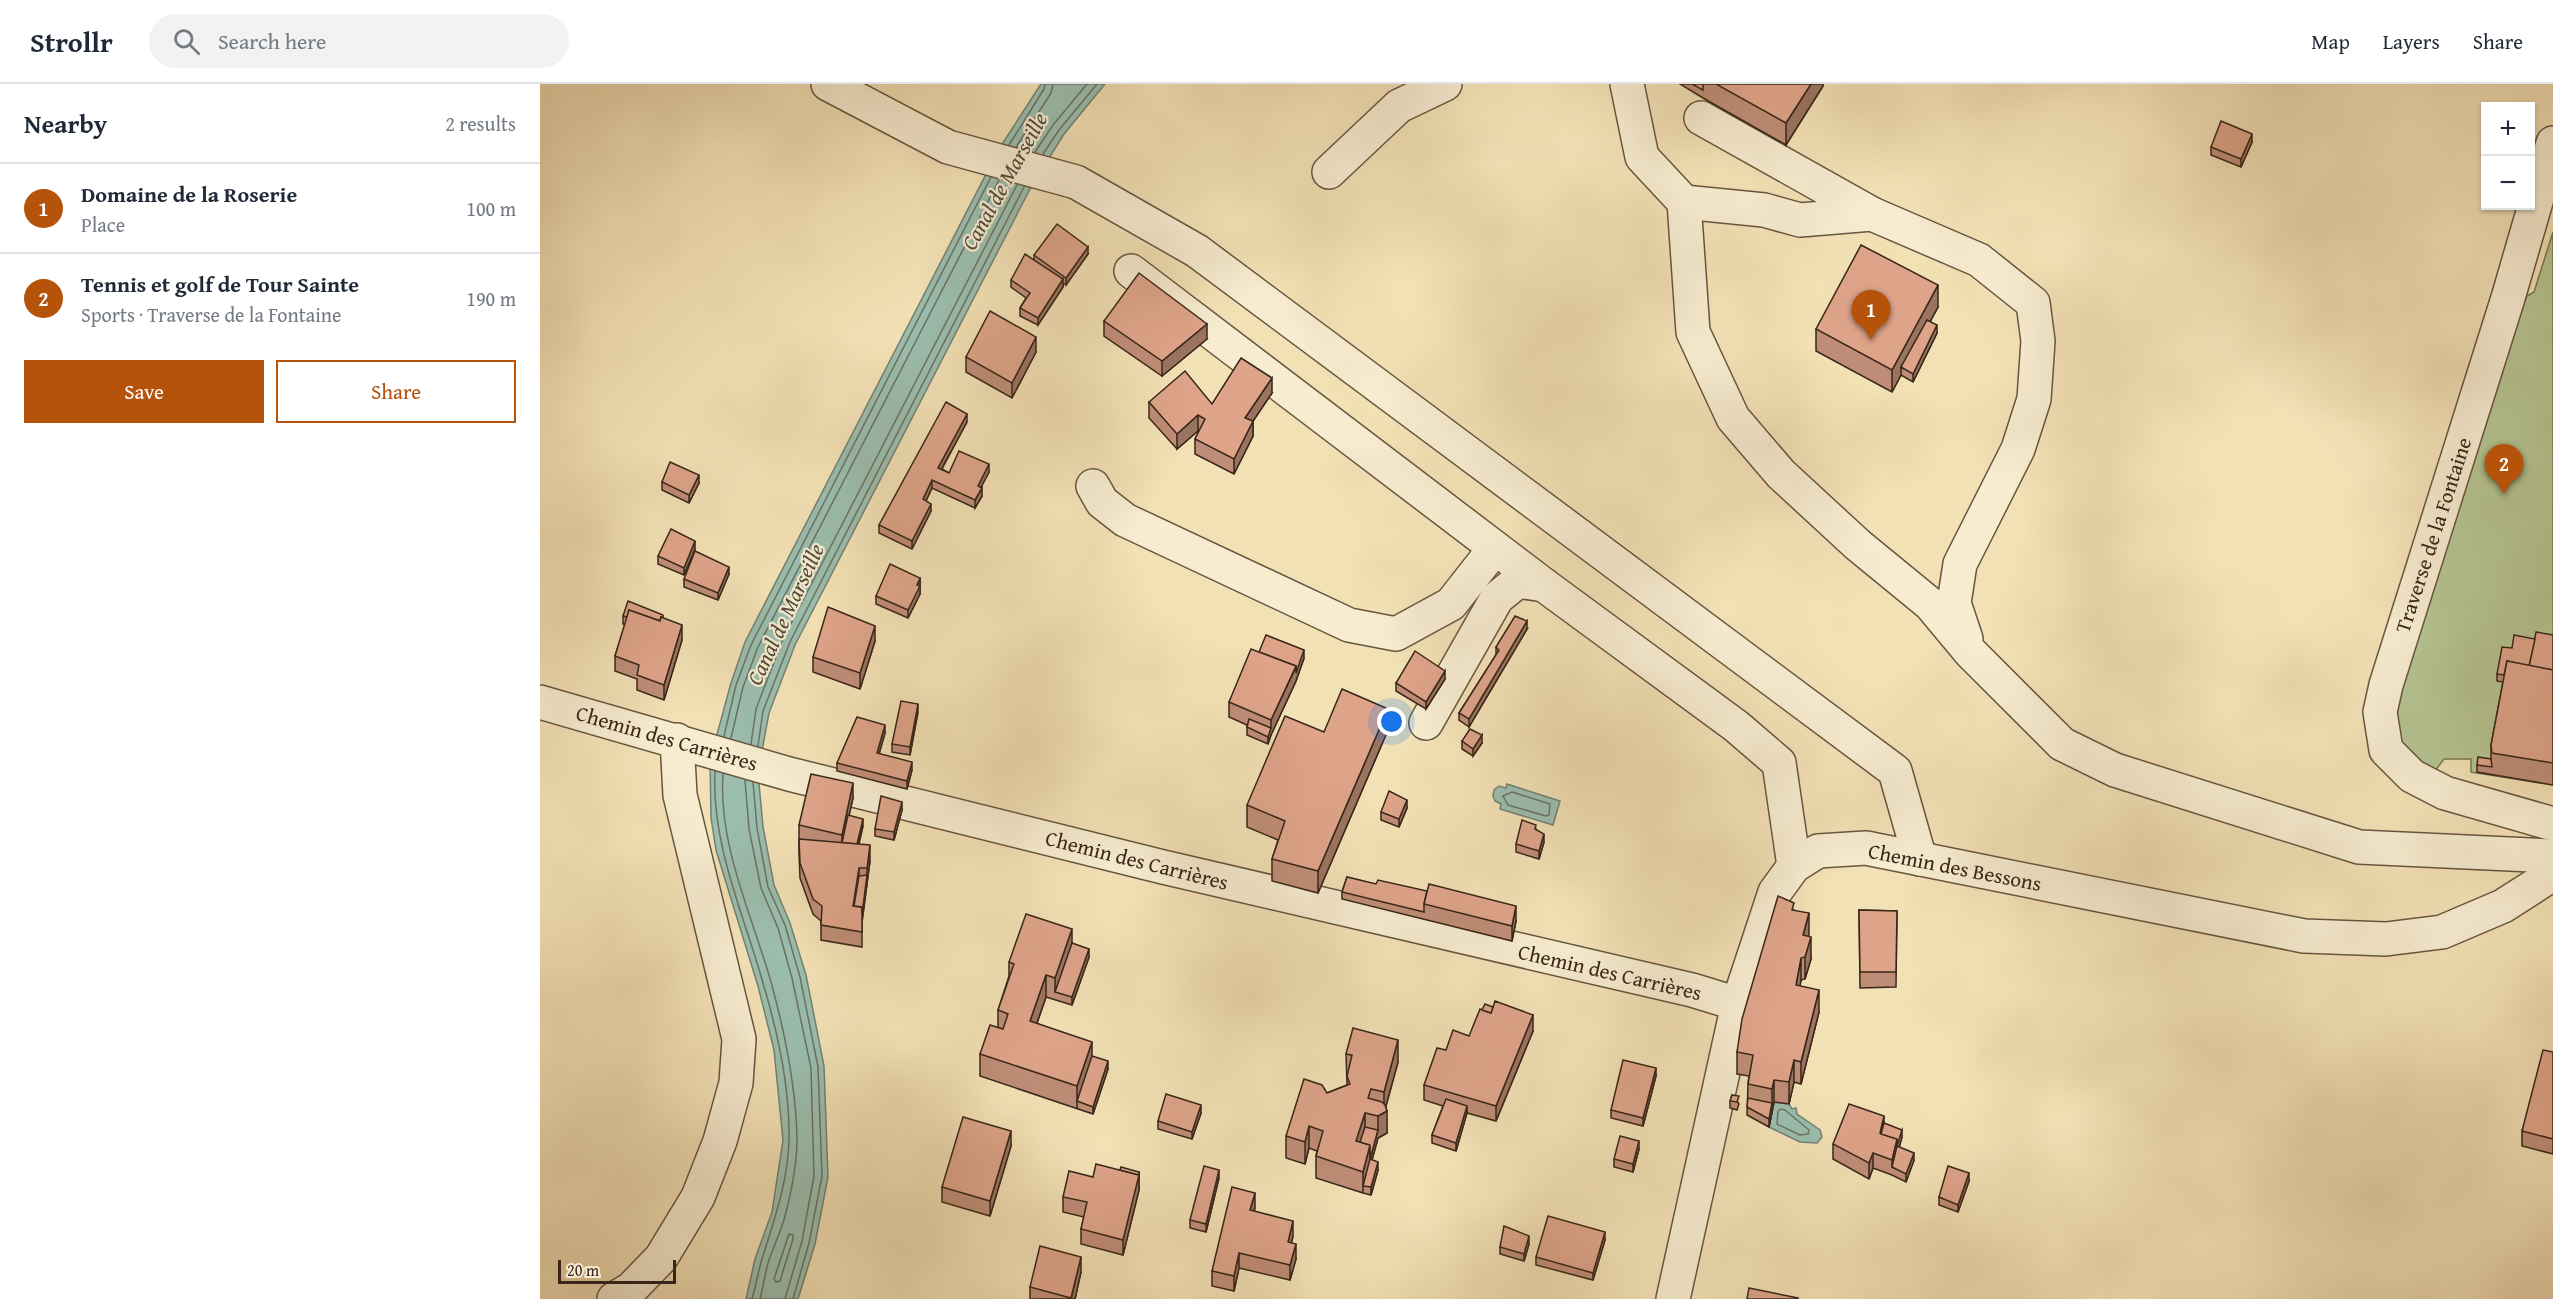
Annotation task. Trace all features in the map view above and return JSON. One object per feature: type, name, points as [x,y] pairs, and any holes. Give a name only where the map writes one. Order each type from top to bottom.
[{"type":"street","points":[[828,84],[948,147],[1076,182],[1197,251],[1895,771],[1920,859]]},
{"type":"street","points":[[1329,172],[1400,105],[1444,84]]},
{"type":"street","points":[[1627,84],[1642,157],[1684,202],[1693,332],[1733,418],[1781,474],[1858,545],[1930,604],[1970,652],[2062,744],[2115,770],[2359,847],[2553,856]]},
{"type":"street","points":[[1701,118],[1872,214],[1979,260],[2033,303],[2038,341],[2034,399],[2018,449],[1960,564],[1954,603],[1970,652]]},
{"type":"street","name":"Traverse de la Fontaine","points":[[2553,143],[2508,298],[2386,685],[2380,712],[2386,750],[2412,776],[2445,793],[2553,824]]},
{"type":"street","points":[[1684,202],[1764,210],[1800,220],[1872,214]]},
{"type":"street","points":[[1131,271],[1544,585],[1737,726],[1779,763],[1794,866]]},
{"type":"street","points":[[1093,486],[1102,502],[1125,520],[1349,625],[1396,634],[1451,604],[1495,548]]},
{"type":"street","points":[[1426,723],[1497,598],[1518,581],[1544,585]]},
{"type":"street","name":"Chemin des Carrières","points":[[540,702],[789,774],[1163,867],[1692,990],[1738,1004]]},
{"type":"street","points":[[614,1299],[631,1289],[661,1258],[698,1197],[720,1141],[736,1083],[739,1039],[680,795],[677,740]]},
{"type":"street","name":"Chemin des Bessons","points":[[1673,1299],[1738,1004],[1775,892],[1794,866],[1818,851],[1866,848],[2304,936],[2386,939],[2442,932],[2503,906],[2553,874]]},
{"type":"green space","points":[[2553,232],[2553,785],[2471,772],[2471,759],[2444,759],[2435,771],[2420,764],[2401,747],[2391,687],[2517,302],[2534,292]]},
{"type":"water","name":"Canal de Marseille","points":[[1041,84],[1105,84],[1064,134],[1030,189],[795,645],[769,713],[758,772],[763,827],[774,885],[790,923],[806,975],[824,1066],[828,1177],[815,1244],[798,1299],[746,1299],[755,1259],[772,1212],[783,1140],[774,1050],[758,986],[716,850],[711,818],[710,760],[745,642],[999,149]]},
{"type":"water","points":[[1507,784],[1560,801],[1553,825],[1500,809],[1501,804],[1495,801],[1493,796],[1494,790],[1499,786],[1506,788]]},
{"type":"water","points":[[1774,1102],[1789,1104],[1792,1109],[1796,1108],[1797,1114],[1820,1130],[1822,1137],[1817,1143],[1800,1142],[1769,1127]]},
{"type":"building","points":[[1692,84],[1703,84],[1703,90]]},
{"type":"building","points":[[1716,84],[1811,84],[1786,123]]},
{"type":"building","points":[[2221,121],[2252,134],[2241,159],[2211,147]]},
{"type":"building","points":[[1057,224],[1088,247],[1066,278],[1034,255]]},
{"type":"building","points":[[1861,245],[1938,285],[1892,370],[1816,329]]},
{"type":"building","points":[[1025,254],[1063,279],[1038,318],[1020,308],[1030,293],[1011,280]]},
{"type":"building","points":[[1139,273],[1207,324],[1162,361],[1104,321]]},
{"type":"building","points":[[990,311],[1036,337],[1012,383],[966,357]]},
{"type":"building","points":[[1927,320],[1937,325],[1913,374],[1901,367]]},
{"type":"building","points":[[1241,358],[1272,378],[1245,418],[1253,421],[1234,459],[1195,439],[1205,419],[1198,415],[1177,434],[1149,402],[1185,371],[1212,404]]},
{"type":"building","points":[[946,402],[967,414],[938,468],[949,473],[959,451],[989,464],[978,486],[982,488],[975,500],[932,480],[923,499],[931,504],[912,541],[879,525]]},
{"type":"building","points":[[670,462],[699,475],[689,495],[662,482]]},
{"type":"building","points":[[671,529],[695,541],[684,568],[658,556]]},
{"type":"building","points":[[695,551],[729,567],[718,593],[684,579]]},
{"type":"building","points":[[890,564],[920,578],[917,585],[920,586],[908,610],[876,596]]},
{"type":"building","points":[[628,601],[663,615],[663,617],[660,621],[629,610],[627,617],[623,616]]},
{"type":"building","points":[[828,607],[875,626],[860,673],[813,657]]},
{"type":"building","points":[[629,610],[660,621],[661,617],[682,625],[664,685],[637,675],[639,665],[615,656]]},
{"type":"building","points":[[1515,616],[1527,621],[1469,719],[1459,713],[1499,650],[1496,647]]},
{"type":"building","points":[[2536,632],[2553,635],[2553,670],[2529,666]]},
{"type":"building","points":[[1266,635],[1304,650],[1296,673],[1296,666],[1259,652]]},
{"type":"building","points":[[2514,635],[2535,639],[2529,666],[2507,661],[2504,675],[2497,674],[2502,647],[2512,648]]},
{"type":"building","points":[[1251,649],[1296,666],[1271,720],[1229,702]]},
{"type":"building","points":[[1415,651],[1445,671],[1426,702],[1396,683]]},
{"type":"building","points":[[2507,661],[2553,670],[2553,763],[2492,753],[2491,745]]},
{"type":"building","points":[[1342,689],[1388,709],[1318,871],[1272,859],[1285,821],[1247,805],[1285,716],[1324,732]]},
{"type":"building","points":[[901,701],[918,704],[910,747],[892,744]]},
{"type":"building","points":[[857,717],[885,725],[877,753],[912,762],[907,781],[837,763]]},
{"type":"building","points":[[1249,719],[1271,728],[1268,737],[1247,727]]},
{"type":"building","points":[[1470,729],[1482,735],[1473,749],[1462,741]]},
{"type":"building","points":[[2478,757],[2491,759],[2492,767],[2477,765]]},
{"type":"building","points":[[811,774],[853,783],[842,835],[799,825]]},
{"type":"building","points":[[1389,791],[1407,800],[1399,819],[1381,812]]},
{"type":"building","points":[[881,796],[902,802],[894,832],[875,829]]},
{"type":"building","points":[[848,815],[863,819],[857,844],[842,843]]},
{"type":"building","points":[[1522,820],[1536,825],[1535,829],[1544,834],[1539,851],[1516,844]]},
{"type":"building","points":[[799,839],[870,845],[867,868],[859,868],[853,906],[862,907],[862,932],[821,925],[822,906],[813,899],[800,863]]},
{"type":"building","points":[[867,875],[862,914],[862,907],[854,906],[859,876]]},
{"type":"building","points":[[1347,877],[1376,884],[1378,880],[1427,891],[1424,912],[1342,892]]},
{"type":"building","points":[[1429,884],[1516,906],[1512,926],[1424,904]]},
{"type":"building","points":[[1778,896],[1794,903],[1792,910],[1809,913],[1803,935],[1811,937],[1805,957],[1801,958],[1796,985],[1819,990],[1801,1062],[1794,1060],[1789,1082],[1774,1080],[1772,1089],[1748,1084],[1753,1055],[1737,1052],[1742,1019]]},
{"type":"building","points":[[1859,910],[1897,911],[1896,972],[1860,972]]},
{"type":"building","points":[[1026,914],[1072,929],[1055,978],[1046,975],[1030,1021],[1092,1042],[1077,1086],[980,1054],[990,1025],[1003,1029],[1008,1014],[998,1010],[1014,964],[1009,962]]},
{"type":"building","points":[[1072,943],[1089,949],[1072,997],[1055,992]]},
{"type":"building","points":[[1495,1001],[1533,1015],[1496,1106],[1424,1085],[1437,1048],[1446,1050],[1453,1030],[1469,1036],[1480,1009],[1491,1013]]},
{"type":"building","points":[[1485,1004],[1493,1007],[1491,1013],[1482,1010]]},
{"type":"building","points":[[1353,1028],[1398,1040],[1384,1092],[1371,1089],[1368,1098],[1382,1102],[1387,1111],[1378,1116],[1365,1113],[1356,1141],[1370,1145],[1363,1172],[1316,1156],[1323,1131],[1309,1126],[1305,1142],[1286,1136],[1304,1079],[1322,1085],[1327,1093],[1350,1084],[1347,1076],[1352,1055],[1346,1054]]},
{"type":"building","points":[[2543,1050],[2553,1052],[2553,1139],[2522,1131]]},
{"type":"building","points":[[1092,1056],[1108,1061],[1093,1107],[1077,1101]]},
{"type":"building","points":[[1623,1060],[1656,1068],[1643,1118],[1611,1110]]},
{"type":"building","points":[[1166,1094],[1201,1105],[1192,1132],[1158,1121]]},
{"type":"building","points":[[1732,1095],[1739,1096],[1737,1102],[1730,1101]]},
{"type":"building","points":[[1748,1098],[1772,1103],[1769,1119],[1747,1107]]},
{"type":"building","points":[[1446,1099],[1467,1106],[1456,1143],[1432,1135]]},
{"type":"building","points":[[1849,1104],[1884,1116],[1880,1133],[1897,1139],[1892,1160],[1873,1153],[1869,1163],[1833,1144]]},
{"type":"building","points":[[963,1117],[1011,1131],[990,1201],[942,1187]]},
{"type":"building","points":[[1884,1123],[1902,1130],[1897,1146],[1897,1139],[1881,1134]]},
{"type":"building","points":[[1365,1127],[1378,1130],[1370,1159],[1370,1145],[1360,1142]]},
{"type":"building","points":[[1620,1136],[1639,1141],[1633,1164],[1614,1159]]},
{"type":"building","points":[[1897,1146],[1914,1153],[1906,1174],[1892,1167]]},
{"type":"building","points":[[1370,1159],[1378,1162],[1371,1187],[1363,1186]]},
{"type":"building","points":[[1096,1164],[1139,1175],[1123,1240],[1081,1229],[1087,1202],[1063,1197],[1069,1171],[1093,1177]]},
{"type":"building","points":[[1204,1166],[1219,1170],[1206,1224],[1190,1220]]},
{"type":"building","points":[[1948,1166],[1969,1173],[1958,1205],[1939,1197]]},
{"type":"building","points":[[1121,1167],[1139,1172],[1139,1175],[1120,1170]]},
{"type":"building","points":[[1232,1187],[1255,1193],[1250,1210],[1293,1221],[1288,1242],[1296,1244],[1290,1265],[1239,1253],[1234,1276],[1212,1271]]},
{"type":"building","points":[[1548,1216],[1605,1232],[1593,1273],[1536,1257]]},
{"type":"building","points":[[1504,1226],[1529,1236],[1524,1254],[1500,1247]]},
{"type":"building","points":[[1040,1246],[1081,1257],[1071,1298],[1030,1287]]},
{"type":"building","points":[[1749,1288],[1798,1298],[1747,1299]]},
{"type":"place","name":"Domaine de la Roserie","points":[[1871,340]]},
{"type":"place","name":"Tennis et golf de Tour Sainte","points":[[2504,494]]}]
